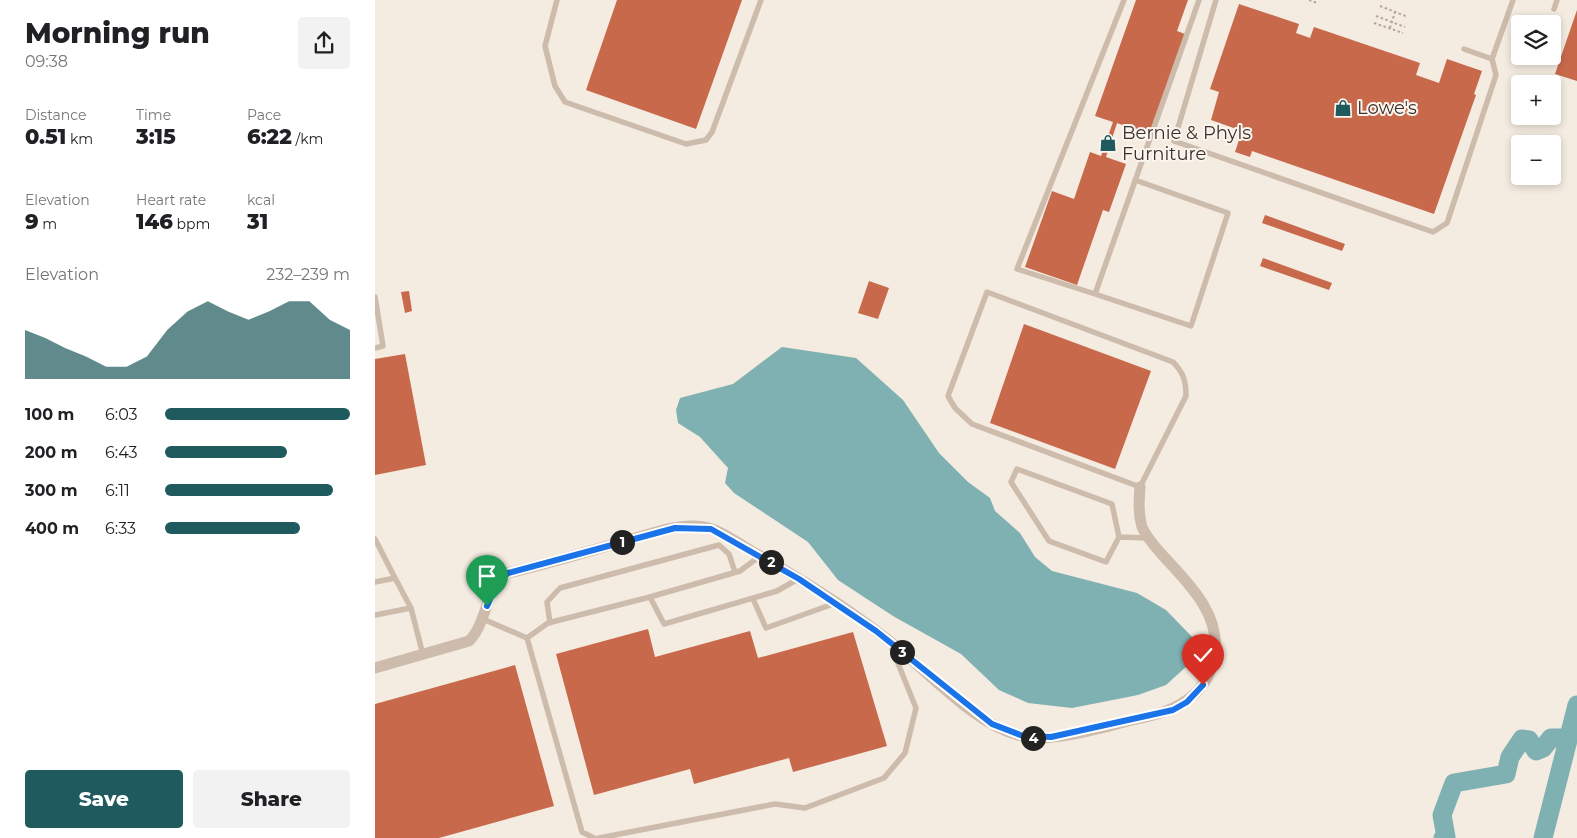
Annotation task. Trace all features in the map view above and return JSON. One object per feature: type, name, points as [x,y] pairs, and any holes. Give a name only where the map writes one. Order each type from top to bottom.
[{"type":"street","points":[[375,668],[469,641],[478,631],[494,587],[500,578],[508,573],[675,528],[711,529],[799,579],[836,603],[889,641],[983,718],[1005,730],[1023,736],[1051,737],[1173,710],[1193,697],[1207,677],[1214,659],[1216,636],[1211,618],[1200,600],[1148,538],[1140,519],[1140,488]]},
{"type":"lane","points":[[557,0],[545,46],[555,86],[565,102],[686,144],[706,140],[712,132],[761,0]]},
{"type":"lane","points":[[1124,0],[1017,269],[1191,326],[1228,213],[1135,180]]},
{"type":"lane","points":[[1095,294],[1199,0]]},
{"type":"lane","points":[[1216,0],[1174,141],[1433,232],[1447,223],[1496,75],[1492,59],[1513,0]]},
{"type":"lane","points":[[1554,9],[1557,0]]},
{"type":"lane","points":[[1464,50],[1492,59]]},
{"type":"lane","points":[[987,292],[1173,362],[1179,368],[1186,383],[1186,396],[1140,488],[973,424],[955,408],[948,396],[987,292]]},
{"type":"lane","points":[[375,297],[383,346],[375,348]]},
{"type":"lane","points":[[1017,469],[1112,504],[1119,537],[1107,562],[1049,541],[1011,482],[1017,469]]},
{"type":"lane","points":[[1119,537],[1148,538]]},
{"type":"lane","points":[[375,540],[411,608],[423,655]]},
{"type":"lane","points":[[550,623],[547,602],[560,588],[643,564],[719,545],[729,554],[735,572]]},
{"type":"lane","points":[[527,638],[550,623],[650,597],[735,572],[760,556]]},
{"type":"lane","points":[[375,582],[395,578]]},
{"type":"lane","points":[[650,597],[664,624],[753,599],[777,591],[799,579]]},
{"type":"lane","points":[[753,599],[767,628],[836,603]]},
{"type":"lane","points":[[375,615],[411,608]]},
{"type":"lane","points":[[483,619],[527,638]]},
{"type":"lane","points":[[527,638],[582,832],[594,838]]},
{"type":"lane","points":[[599,838],[775,804],[805,808],[884,778],[905,753],[916,708],[889,641]]},
{"type":"path","points":[[1309,0],[1317,3]]},
{"type":"path","points":[[1380,6],[1408,16]]},
{"type":"path","points":[[1389,28],[1395,12]]},
{"type":"path","points":[[1376,16],[1405,27]]},
{"type":"path","points":[[1374,23],[1403,33]]},
{"type":"water","points":[[782,347],[856,358],[903,400],[939,453],[968,482],[990,498],[995,511],[1020,533],[1035,557],[1052,571],[1137,593],[1166,610],[1198,643],[1188,665],[1166,685],[1138,695],[1072,708],[1028,703],[999,690],[961,654],[893,616],[838,580],[808,542],[734,493],[725,483],[728,468],[700,437],[678,423],[676,410],[680,398],[733,384]]},
{"type":"building","points":[[617,0],[742,0],[696,129],[586,90]]},
{"type":"building","name":"Bernie & Phyls Furniture","points":[[1136,0],[1188,0],[1177,31],[1185,34],[1149,135],[1117,123],[1106,157],[1126,164],[1109,212],[1103,210],[1077,285],[1025,267],[1052,191],[1074,199],[1090,152],[1101,156],[1113,122],[1095,116]]},
{"type":"building","name":"Lowe's","points":[[1239,4],[1299,24],[1296,33],[1310,38],[1314,27],[1420,63],[1416,75],[1439,83],[1447,59],[1482,71],[1474,94],[1476,95],[1434,214],[1252,151],[1250,157],[1235,152],[1242,131],[1211,120],[1219,92],[1210,89]]},
{"type":"building","points":[[1577,10],[1577,81],[1555,74],[1558,65],[1561,65],[1561,57]]},
{"type":"building","points":[[1265,215],[1345,244],[1342,251],[1262,223]]},
{"type":"building","points":[[1263,258],[1332,283],[1329,290],[1260,266]]},
{"type":"building","points":[[869,281],[889,288],[878,319],[858,313]]},
{"type":"building","points":[[409,291],[412,311],[405,313],[401,292]]},
{"type":"building","points":[[1024,324],[1151,371],[1115,469],[990,423]]},
{"type":"building","points":[[405,354],[426,465],[375,475],[375,359]]},
{"type":"building","points":[[648,629],[655,657],[750,631],[758,658],[853,632],[887,746],[793,772],[789,758],[694,784],[690,769],[594,795],[556,654]]},
{"type":"building","points":[[515,665],[554,806],[439,838],[375,838],[375,704]]},
{"type":"waterway","points":[[1543,838],[1577,705]]},
{"type":"waterway","points":[[1443,838],[1446,837],[1442,815],[1454,783],[1506,774],[1510,757],[1522,739],[1529,740],[1536,751],[1543,748],[1551,738],[1568,738]]},
{"type":"place","name":"Lowe's","points":[[1343,108]]},
{"type":"place","name":"Bernie & Phyls Furniture","points":[[1108,143]]},
{"type":"route","points":[[487,606],[500,578],[508,573],[675,528],[706,527],[760,556],[836,603],[889,641],[983,718],[992,724],[1017,734],[1036,738],[1051,737],[1153,716],[1181,706],[1193,697],[1203,685]]}]
